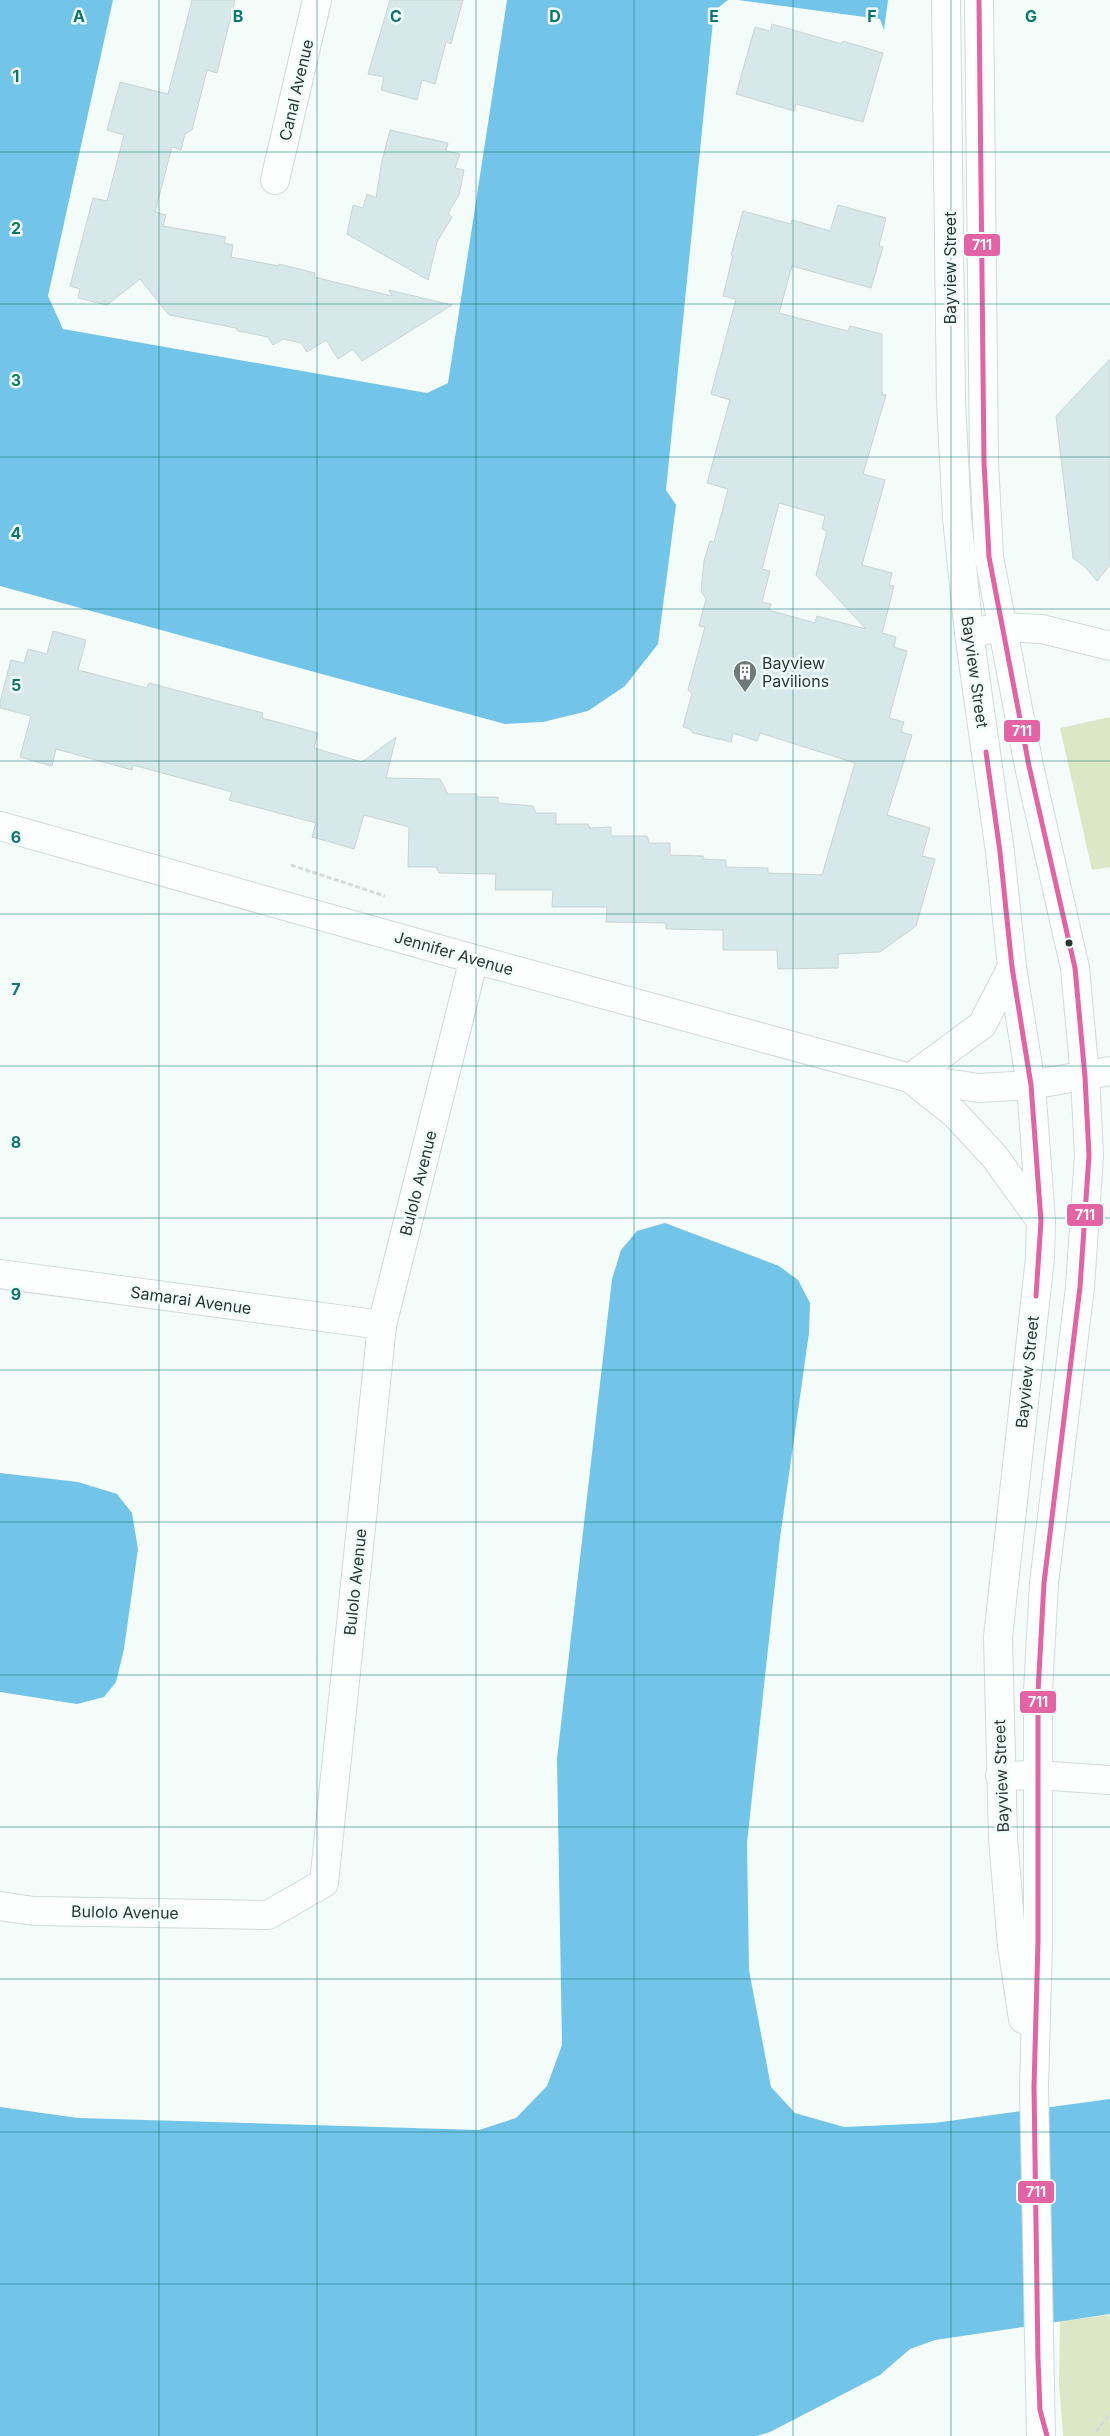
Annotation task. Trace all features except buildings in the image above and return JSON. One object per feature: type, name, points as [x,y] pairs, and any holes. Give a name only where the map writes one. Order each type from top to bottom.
[{"type":"main road","name":"Canal Avenue","points":[[275,180],[317,0]]},
{"type":"main road","name":"Bayview Street","points":[[946,0],[951,401],[957,518],[969,633],[998,837],[1012,967],[1031,1085],[1041,1221],[1039,1267],[998,1637],[1000,1776],[1012,1946],[1034,2087]]},
{"type":"main road","name":"Bayview Street","points":[[979,0],[984,462],[990,557],[1042,826],[1098,1074],[1089,1155],[1083,1240],[1044,1583],[1038,1692],[1038,1942],[1034,2087],[1038,2359],[1041,2423],[1047,2436]]},
{"type":"main road","points":[[969,633],[1003,627],[1042,629],[1110,646]]},
{"type":"main road","points":[[998,837],[1017,824],[1042,826]]},
{"type":"main road","name":"Jennifer Avenue","points":[[0,826],[474,959],[910,1078],[979,1088],[1031,1085],[1098,1074]]},
{"type":"main road","name":"Bulolo Avenue","points":[[0,1906],[34,1911],[268,1915],[324,1883],[382,1325],[474,959]]},
{"type":"main road","points":[[910,1078],[982,1025],[1012,967]]},
{"type":"main road","name":"Jennifer Avenue","points":[[910,1078],[955,1114],[994,1156],[1041,1221]]},
{"type":"main road","name":"Samarai Avenue","points":[[0,1274],[382,1325]]},
{"type":"main road","points":[[1000,1776],[1037,1775],[1110,1780]]},
{"type":"main road","name":"Bayview Street","points":[[1029,2436],[1038,2359]]},
{"type":"path","points":[[291,865],[385,896]]},
{"type":"path","points":[[1096,2432],[1110,2413]]},
{"type":"green space","points":[[1110,717],[1110,867],[1092,870],[1060,728]]},
{"type":"green space","points":[[1110,2315],[1110,2436],[1063,2436],[1059,2384],[1060,2321]]},
{"type":"water","points":[[0,0],[113,0],[48,296],[63,329],[427,393],[448,383],[507,0],[728,0],[714,11],[666,490],[676,505],[658,644],[625,686],[588,711],[543,722],[505,724],[0,586]]},
{"type":"water","points":[[738,0],[888,0],[884,30],[880,19]]},
{"type":"water","points":[[665,1223],[779,1266],[798,1280],[810,1303],[809,1333],[780,1538],[747,1843],[749,1970],[771,2087],[795,2113],[844,2127],[934,2123],[1110,2099],[1110,2314],[935,2340],[910,2349],[880,2375],[770,2432],[757,2436],[0,2436],[0,2107],[78,2118],[479,2130],[516,2118],[547,2086],[562,2045],[557,1759],[612,1279],[621,1250],[637,1231]]},
{"type":"water","points":[[0,1473],[78,1482],[117,1494],[132,1513],[138,1549],[124,1649],[116,1682],[104,1697],[77,1704],[0,1692]]},
{"type":"transit line","name":"711","points":[[979,0],[984,462],[989,557],[1029,766],[1075,968],[1085,1077],[1089,1155],[1080,1287],[1044,1583],[1038,1692],[1038,1942],[1034,2087],[1038,2359],[1040,2410],[1047,2436]]},
{"type":"transit line","name":"711","points":[[986,752],[1000,852],[1012,967],[1031,1085],[1041,1221],[1036,1296]]},
{"type":"place","name":"Bayview Pavilions","points":[[745,693]]}]
